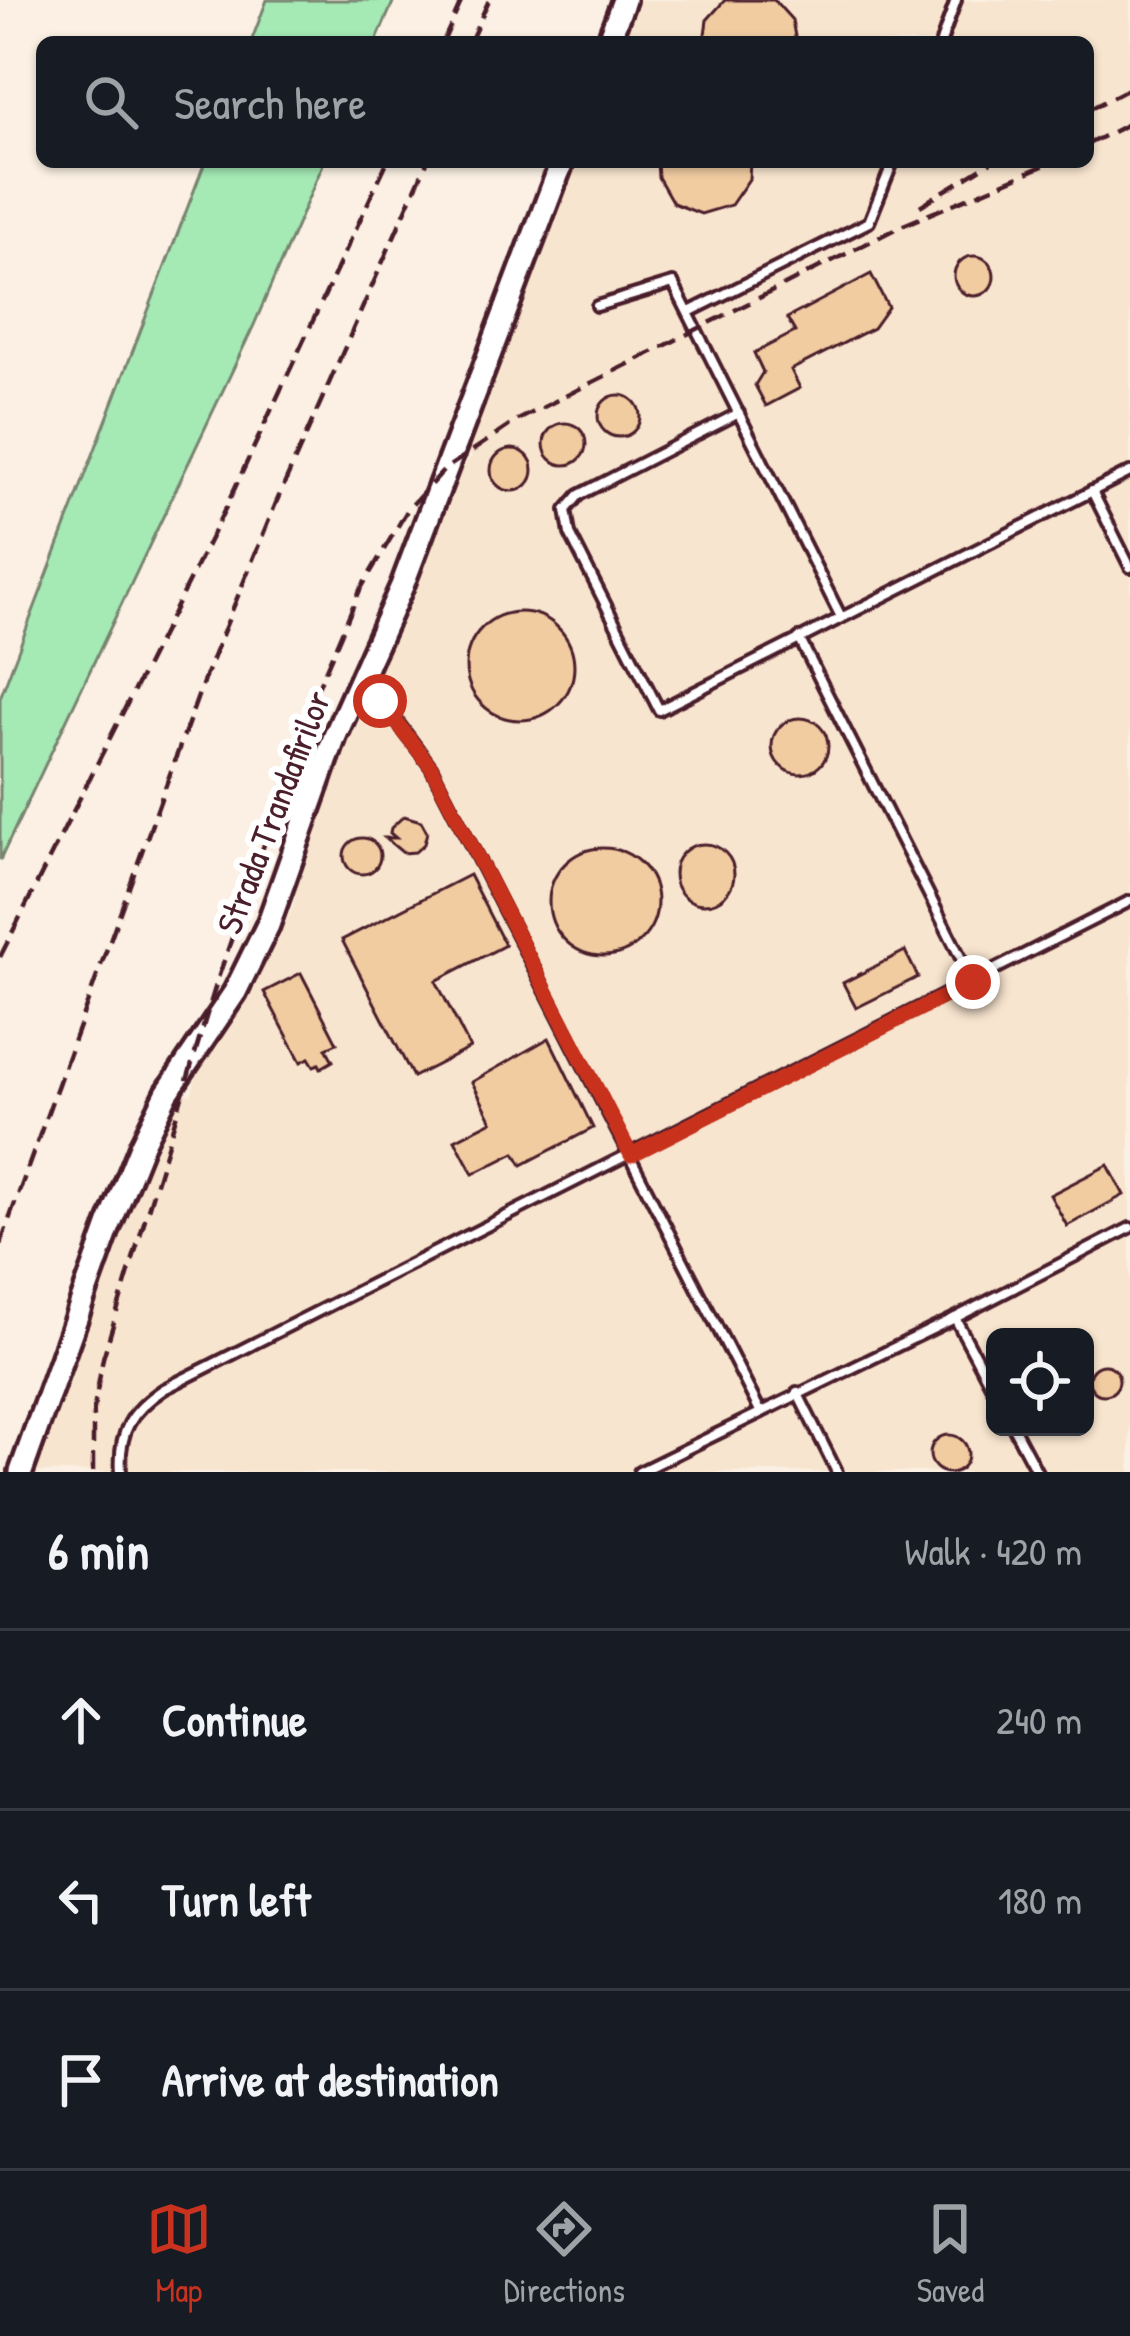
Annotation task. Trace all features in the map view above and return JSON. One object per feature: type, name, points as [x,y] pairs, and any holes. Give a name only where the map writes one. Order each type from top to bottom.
[{"type":"main road","points":[[610,36],[624,0]]},
{"type":"main road","name":"Strada Trandafirilor","points":[[21,1472],[147,1133],[167,1093],[235,992],[268,925],[335,736],[401,586],[560,168]]},
{"type":"lane","points":[[943,36],[956,0]]},
{"type":"lane","points":[[689,312],[869,222],[891,168]]},
{"type":"lane","points":[[597,306],[673,283],[841,617]]},
{"type":"lane","points":[[739,413],[579,495],[566,510],[566,525],[659,710],[1130,472]]},
{"type":"lane","points":[[1092,491],[1130,567]]},
{"type":"lane","points":[[799,638],[973,982]]},
{"type":"lane","points":[[370,694],[387,708],[431,767],[760,1411]]},
{"type":"lane","points":[[122,1472],[120,1438],[127,1424],[164,1389],[1130,901]]},
{"type":"lane","points":[[639,1472],[1130,1228]]},
{"type":"lane","points":[[955,1318],[986,1376]]},
{"type":"lane","points":[[796,1392],[837,1472]]},
{"type":"lane","points":[[1018,1436],[1037,1472]]},
{"type":"shaded area","points":[[638,0],[1130,0],[1130,1472],[32,1472],[150,1146],[177,1091],[191,1095],[202,1059],[267,951],[272,952],[293,907],[317,819],[454,475],[472,456],[465,446],[574,168],[1094,168],[1094,36],[624,36]]},
{"type":"green space","points":[[267,0],[394,0],[379,36],[253,36]]},
{"type":"green space","points":[[203,168],[321,168],[254,325],[0,860],[0,698]]},
{"type":"building","points":[[725,0],[774,0],[792,20],[795,36],[705,36],[707,20]]},
{"type":"building","points":[[657,168],[750,168],[749,179],[731,205],[701,214],[673,203]]},
{"type":"building","points":[[974,256],[988,262],[994,276],[988,290],[974,296],[960,290],[954,276],[960,262]]},
{"type":"building","points":[[871,274],[888,307],[873,328],[791,370],[800,388],[766,406],[755,385],[763,372],[754,353],[795,332],[787,318]]},
{"type":"building","points":[[619,395],[634,401],[640,416],[634,431],[619,437],[604,431],[598,416],[604,401]]},
{"type":"building","points":[[565,423],[580,429],[586,444],[580,459],[565,465],[550,459],[544,444],[550,429]]},
{"type":"building","points":[[512,449],[527,455],[533,470],[527,485],[512,491],[497,485],[491,470],[497,455]]},
{"type":"building","points":[[520,612],[541,616],[558,628],[570,645],[574,666],[570,687],[558,704],[541,716],[520,720],[499,716],[482,704],[470,687],[466,666],[470,645],[482,628],[499,616]]},
{"type":"building","points":[[800,718],[820,726],[828,746],[820,766],[800,774],[780,766],[772,746],[780,726]]},
{"type":"building","points":[[404,816],[421,821],[427,832],[424,844],[415,852],[403,853],[385,838],[396,838],[391,828]]},
{"type":"building","points":[[362,838],[375,843],[380,856],[375,869],[362,874],[349,869],[344,856],[349,843]]},
{"type":"building","points":[[704,844],[725,853],[734,874],[725,895],[704,904],[683,895],[674,874],[683,853]]},
{"type":"building","points":[[603,848],[624,852],[641,864],[653,881],[657,902],[653,923],[641,940],[624,952],[603,956],[582,952],[565,940],[553,923],[549,902],[553,881],[565,864],[582,852]]},
{"type":"building","points":[[469,875],[505,945],[436,981],[470,1048],[413,1077],[342,940]]},
{"type":"building","points":[[905,951],[918,977],[856,1008],[843,983]]},
{"type":"building","points":[[301,973],[337,1043],[326,1048],[333,1061],[321,1068],[309,1058],[301,1062],[264,992]]},
{"type":"building","points":[[549,1038],[593,1128],[522,1165],[515,1153],[473,1174],[455,1140],[492,1121],[472,1082]]},
{"type":"building","points":[[1108,1165],[1124,1195],[1067,1226],[1050,1195]]},
{"type":"building","points":[[1110,1366],[1118,1374],[1115,1391],[1104,1395],[1094,1392],[1094,1368]]},
{"type":"building","points":[[942,1436],[956,1436],[967,1447],[967,1461],[956,1472],[942,1472],[931,1461],[931,1447]]},
{"type":"railway","points":[[446,36],[462,0]]},
{"type":"railway","points":[[473,36],[489,0]]},
{"type":"railway","points":[[1094,107],[1130,88]]},
{"type":"railway","points":[[1094,141],[1130,123]]},
{"type":"railway","points":[[0,957],[226,507],[384,168]]},
{"type":"railway","points":[[0,1245],[206,674],[424,168]]},
{"type":"railway","points":[[920,206],[981,168]]},
{"type":"railway","points":[[93,1472],[93,1414],[103,1358],[217,981],[319,685],[360,590],[408,509],[445,469],[518,420],[899,227],[1038,168]]},
{"type":"route","points":[[380,701],[431,767],[631,1155],[973,982]]}]
